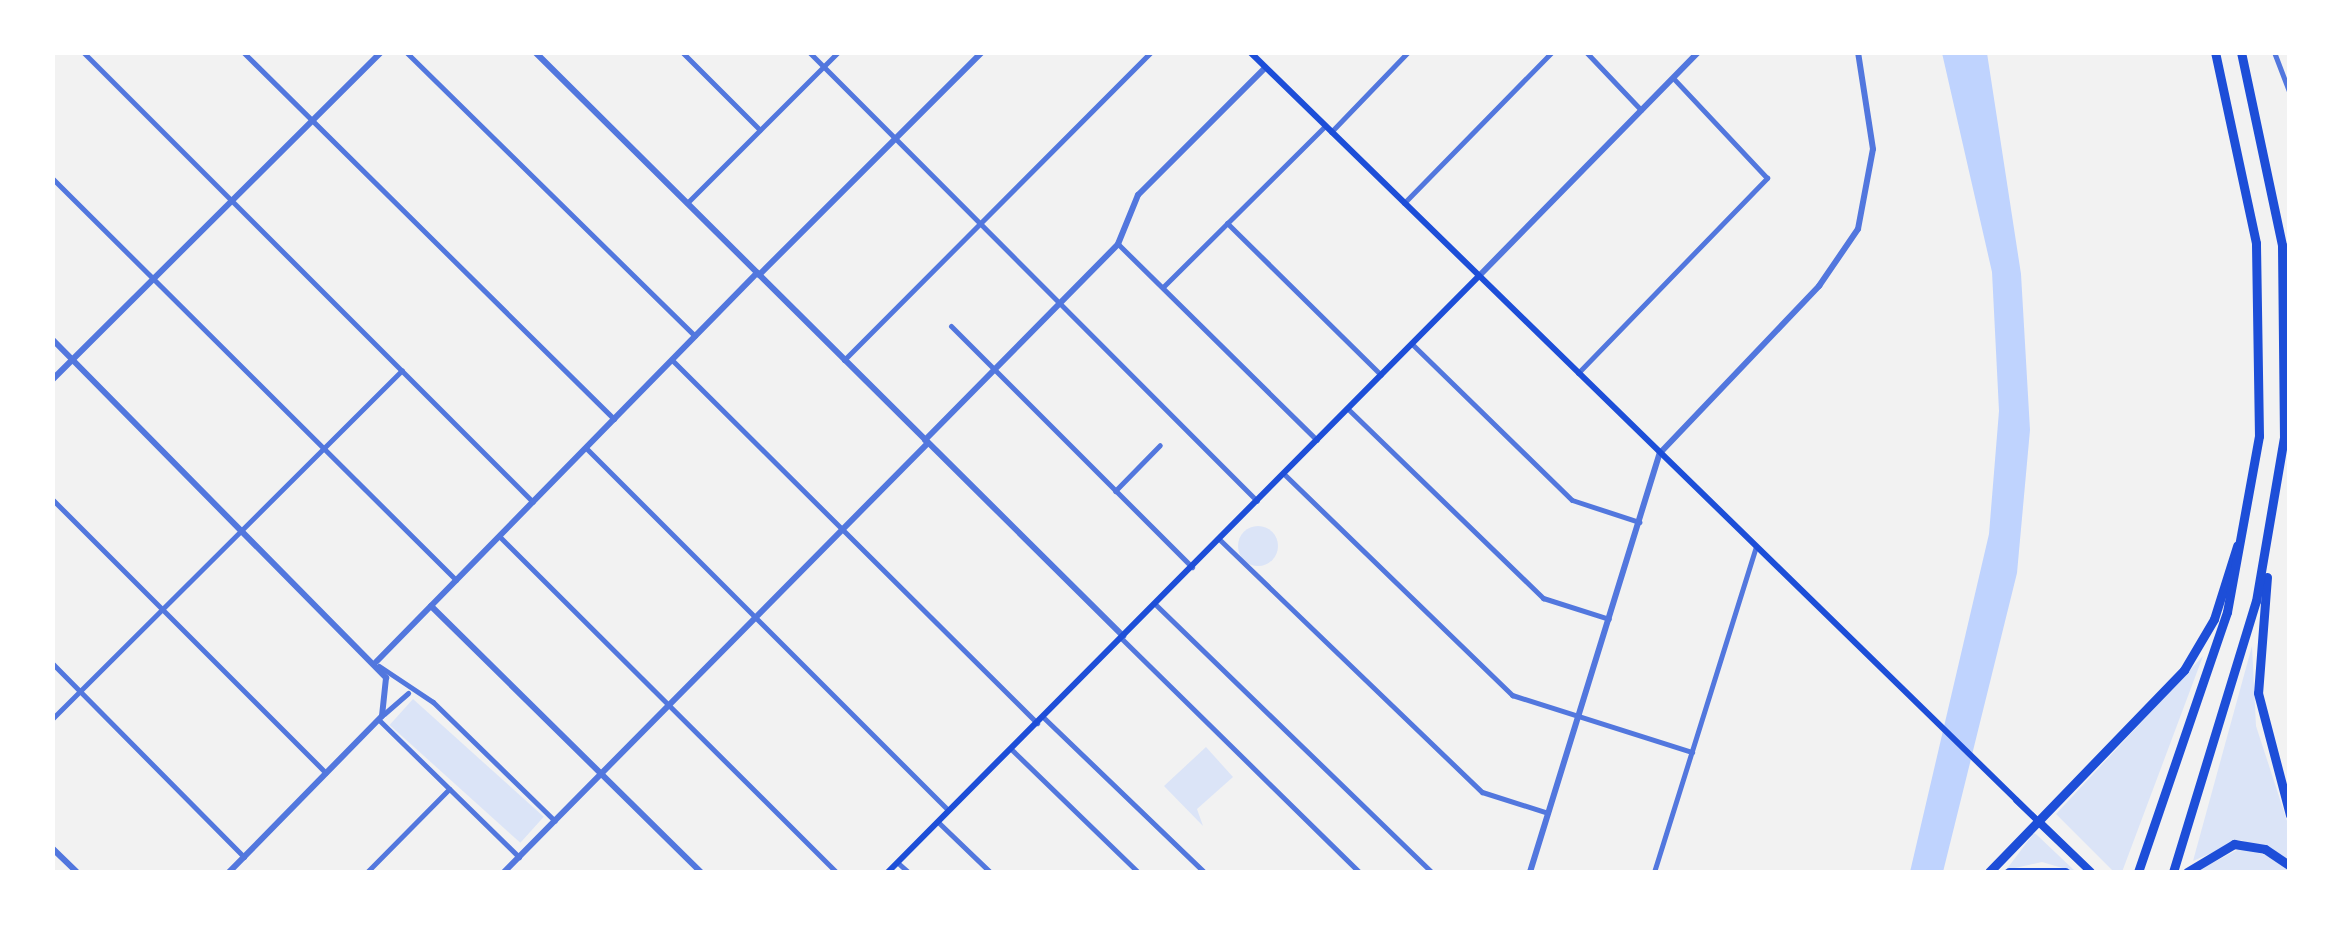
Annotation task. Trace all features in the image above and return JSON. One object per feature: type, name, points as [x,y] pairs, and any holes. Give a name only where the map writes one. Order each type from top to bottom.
[{"type":"highway","points":[[2138,872],[2220,639],[2253,490],[2258,257],[2215,52]]},
{"type":"highway","points":[[2241,52],[2285,273],[2276,506],[2257,685],[2290,815]]},
{"type":"highway","points":[[1989,872],[2196,654],[2253,490]]},
{"type":"highway","points":[[2172,872],[2249,627],[2276,506]]},
{"type":"highway","points":[[2187,872],[2210,852],[2239,844],[2290,866]]},
{"type":"highway","points":[[2009,872],[2065,872]]},
{"type":"main road","points":[[1256,55],[2090,872]]},
{"type":"main road","points":[[888,872],[1478,276]]},
{"type":"street","points":[[83,52],[534,502]]},
{"type":"street","points":[[244,52],[614,419]]},
{"type":"street","points":[[52,380],[382,52]]},
{"type":"street","points":[[406,52],[695,336]]},
{"type":"street","points":[[535,52],[1359,872]]},
{"type":"street","points":[[682,52],[760,130]]},
{"type":"street","points":[[809,52],[1257,500]]},
{"type":"street","points":[[687,203],[838,52]]},
{"type":"street","points":[[378,664],[695,336],[982,52]]},
{"type":"street","points":[[844,360],[1151,52]]},
{"type":"street","points":[[1163,287],[1408,52]]},
{"type":"street","points":[[1404,203],[1552,52]]},
{"type":"street","points":[[1586,52],[1642,110]]},
{"type":"street","points":[[1478,276],[1698,52]]},
{"type":"street","points":[[1530,872],[1660,453],[1820,286],[1858,229],[1873,149],[1858,52]]},
{"type":"street","points":[[2274,52],[2290,94]]},
{"type":"street","points":[[504,872],[1118,244],[1138,195],[1265,68]]},
{"type":"street","points":[[1578,373],[1767,178],[1672,78]]},
{"type":"street","points":[[52,178],[456,580]]},
{"type":"street","points":[[1227,223],[1381,375]]},
{"type":"street","points":[[1118,244],[1317,440]]},
{"type":"street","points":[[950,326],[1192,567]]},
{"type":"street","points":[[52,339],[408,694],[434,702],[555,821]]},
{"type":"street","points":[[1412,344],[1572,500],[1640,522]]},
{"type":"street","points":[[672,360],[1036,723]]},
{"type":"street","points":[[52,720],[402,370]]},
{"type":"street","points":[[1348,409],[1542,598],[1608,619]]},
{"type":"street","points":[[1115,490],[1160,445]]},
{"type":"street","points":[[586,448],[949,811]]},
{"type":"street","points":[[1284,474],[1512,695],[1692,752]]},
{"type":"street","points":[[52,499],[326,773]]},
{"type":"street","points":[[499,536],[836,872]]},
{"type":"street","points":[[1219,539],[1482,792],[1548,813]]},
{"type":"street","points":[[1654,872],[1756,547]]},
{"type":"street","points":[[1155,604],[1432,872]]},
{"type":"street","points":[[431,606],[701,872]]},
{"type":"street","points":[[52,663],[244,857]]},
{"type":"street","points":[[378,664],[389,692],[380,718]]},
{"type":"street","points":[[229,872],[408,694]]},
{"type":"street","points":[[1043,716],[1204,872]]},
{"type":"street","points":[[380,718],[519,858]]},
{"type":"street","points":[[1012,749],[1138,872]]},
{"type":"street","points":[[367,872],[450,789]]},
{"type":"street","points":[[938,822],[990,872]]},
{"type":"street","points":[[52,848],[77,872]]},
{"type":"street","points":[[898,863],[908,872]]},
{"type":"street","points":[[61,872],[69,864]]},
{"type":"shaded area","points":[[1258,526],[1272,532],[1278,546],[1272,560],[1258,566],[1244,560],[1238,546],[1244,532]]},
{"type":"shaded area","points":[[2252,646],[2256,726],[2289,827],[2289,859],[2241,840],[2193,861]]},
{"type":"shaded area","points":[[2203,656],[2122,872],[2114,872],[2056,814]]},
{"type":"shaded area","points":[[413,699],[544,817],[520,843],[390,725]]},
{"type":"shaded area","points":[[1206,747],[1233,777],[1197,809],[1203,826],[1164,786]]},
{"type":"shaded area","points":[[2034,833],[2076,872],[2042,862],[2006,870]]},
{"type":"shaded area","points":[[2241,848],[2272,857],[2289,872],[2195,872]]},
{"type":"water","points":[[1942,53],[1987,53],[2021,274],[2030,430],[2017,573],[1943,872],[1910,872],[1989,534],[1999,411],[1992,272]]}]
